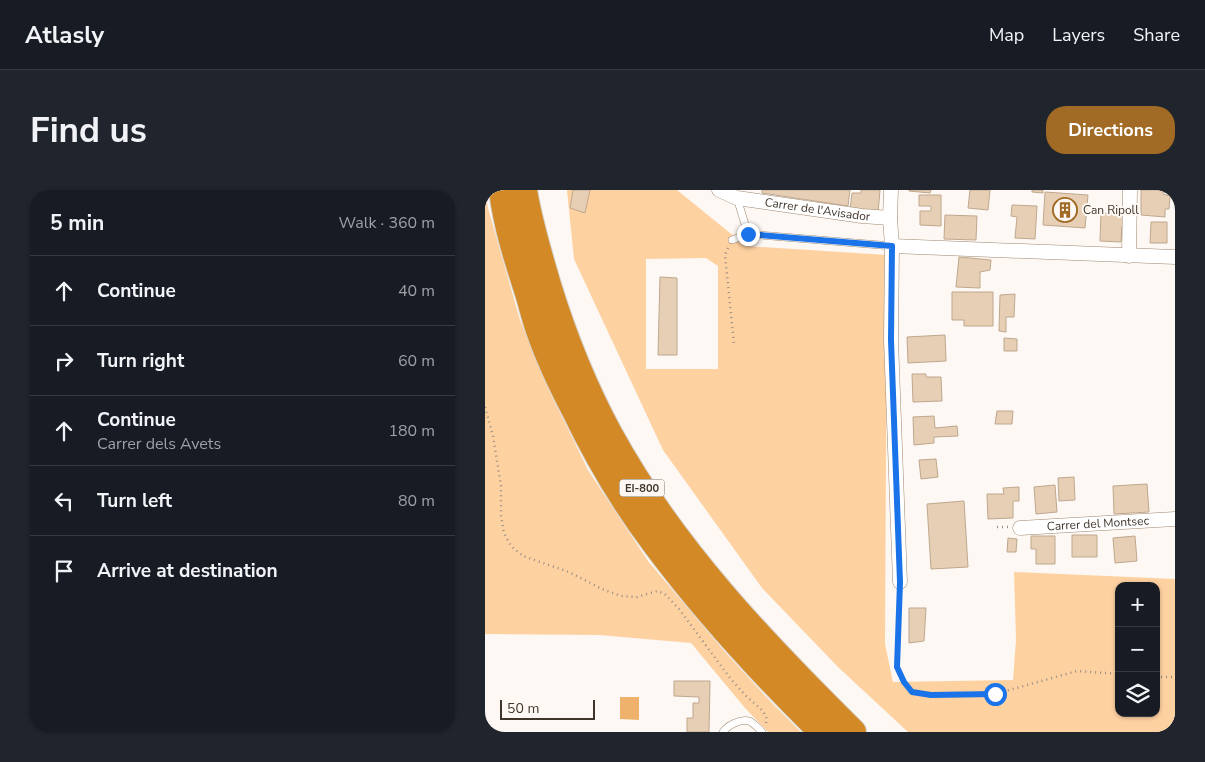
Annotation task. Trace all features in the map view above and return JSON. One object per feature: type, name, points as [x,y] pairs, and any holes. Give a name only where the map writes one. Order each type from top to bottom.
[{"type":"highway","name":"EI-800","points":[[502,190],[503,203],[518,262],[540,333],[562,385],[603,466],[655,544],[700,602],[822,732]]},
{"type":"highway","name":"EI-800","points":[[524,190],[540,259],[561,327],[582,378],[621,455],[673,533],[717,588],[771,650],[853,732]]},
{"type":"street","name":"Carrer de l'Avisador","points":[[719,190],[737,198],[862,216],[890,218]]},
{"type":"street","points":[[891,190],[891,340],[900,582]]},
{"type":"street","points":[[1129,256],[1130,190]]},
{"type":"street","points":[[892,246],[1175,257]]},
{"type":"street","name":"Carrer del Montsec","points":[[1020,528],[1175,519]]},
{"type":"lane","points":[[737,198],[748,234]]},
{"type":"lane","points":[[732,240],[748,234],[892,246]]},
{"type":"lane","points":[[723,732],[733,724],[748,720],[764,729]]},
{"type":"path","points":[[732,240],[725,255],[734,344]]},
{"type":"path","points":[[485,407],[493,436],[501,486],[501,516],[504,533],[511,546],[523,556],[569,572],[602,589],[621,596],[637,597],[657,591],[665,594],[679,609],[730,678],[763,710],[767,719],[764,729]]},
{"type":"path","points":[[900,582],[897,667],[904,682],[912,692],[931,695],[995,694],[1077,672],[1115,674]]},
{"type":"path","points":[[1160,676],[1175,677]]},
{"type":"shaded area","points":[[485,190],[488,208],[520,320],[550,392],[588,470],[648,561],[726,653],[801,732],[768,732],[745,708],[691,643],[599,635],[485,634]]},
{"type":"shaded area","points":[[567,190],[677,190],[746,246],[887,255],[885,644],[893,682],[1013,680],[1016,640],[1014,572],[1175,579],[1175,732],[908,732],[838,667],[762,588],[663,450],[574,259]],"holes":[[[706,258],[718,266],[718,369],[646,369],[646,259]]]},
{"type":"shaded area","points":[[620,697],[639,697],[639,720],[620,719]]},
{"type":"building","points":[[573,190],[590,190],[585,213],[570,208]]},
{"type":"building","points":[[762,190],[850,190],[848,206],[762,193]]},
{"type":"building","points":[[861,190],[880,190],[878,213],[850,211],[852,193],[861,193]]},
{"type":"building","points":[[909,190],[931,190],[930,193]]},
{"type":"building","points":[[970,190],[990,190],[988,210],[968,208]]},
{"type":"building","points":[[1032,190],[1043,190],[1043,193],[1032,192]]},
{"type":"building","points":[[1141,190],[1163,190],[1163,194],[1170,196],[1169,209],[1165,209],[1165,217],[1141,215]]},
{"type":"building","name":"Can Ripoll","points":[[1045,192],[1088,195],[1085,228],[1043,225]]},
{"type":"building","points":[[919,195],[941,195],[941,226],[920,225],[920,211],[931,211],[931,206],[919,206]]},
{"type":"building","points":[[1012,205],[1037,206],[1035,239],[1015,238],[1017,217],[1011,216]]},
{"type":"building","points":[[1101,213],[1127,214],[1126,226],[1122,226],[1121,242],[1100,241]]},
{"type":"building","points":[[945,215],[977,216],[976,240],[944,239]]},
{"type":"building","points":[[1151,222],[1167,222],[1167,243],[1150,243]]},
{"type":"building","points":[[959,257],[991,260],[990,270],[980,272],[980,288],[956,287]]},
{"type":"building","points":[[660,277],[677,278],[677,355],[658,355]]},
{"type":"building","points":[[952,292],[993,292],[993,326],[964,326],[964,320],[952,320]]},
{"type":"building","points":[[1015,294],[1014,317],[1006,317],[1006,332],[999,331],[1000,295]]},
{"type":"building","points":[[945,335],[946,361],[908,363],[907,337]]},
{"type":"building","points":[[1004,338],[1017,339],[1017,351],[1004,351]]},
{"type":"building","points":[[912,374],[926,374],[926,377],[941,377],[942,401],[913,402]]},
{"type":"building","points":[[997,411],[1013,411],[1012,424],[995,424]]},
{"type":"building","points":[[934,416],[935,428],[957,426],[958,436],[934,437],[934,443],[914,445],[913,417]]},
{"type":"building","points":[[936,459],[938,477],[921,479],[919,460]]},
{"type":"building","points":[[1074,477],[1075,500],[1059,501],[1058,478]]},
{"type":"building","points":[[1147,484],[1149,512],[1114,514],[1113,486]]},
{"type":"building","points":[[1055,485],[1057,512],[1036,514],[1034,487]]},
{"type":"building","points":[[1019,487],[1019,501],[1013,501],[1013,518],[988,519],[987,494],[1004,494],[1003,488]]},
{"type":"building","points":[[964,501],[968,567],[931,569],[927,504]]},
{"type":"building","points":[[1072,535],[1097,535],[1097,557],[1072,557]]},
{"type":"building","points":[[1031,536],[1055,536],[1055,564],[1036,564],[1036,549],[1031,549]]},
{"type":"building","points":[[1135,536],[1137,561],[1115,563],[1113,538]]},
{"type":"building","points":[[1008,538],[1017,539],[1016,552],[1007,552]]},
{"type":"building","points":[[909,608],[926,608],[924,641],[909,643]]},
{"type":"building","points":[[674,681],[710,681],[709,732],[687,732],[687,718],[693,718],[693,703],[699,703],[699,697],[674,696]]},
{"type":"place","name":"Can Ripoll","points":[[1065,210]]},
{"type":"route","points":[[748,234],[892,246],[891,340],[900,582],[897,667],[904,682],[912,692],[931,695],[995,694]]}]
